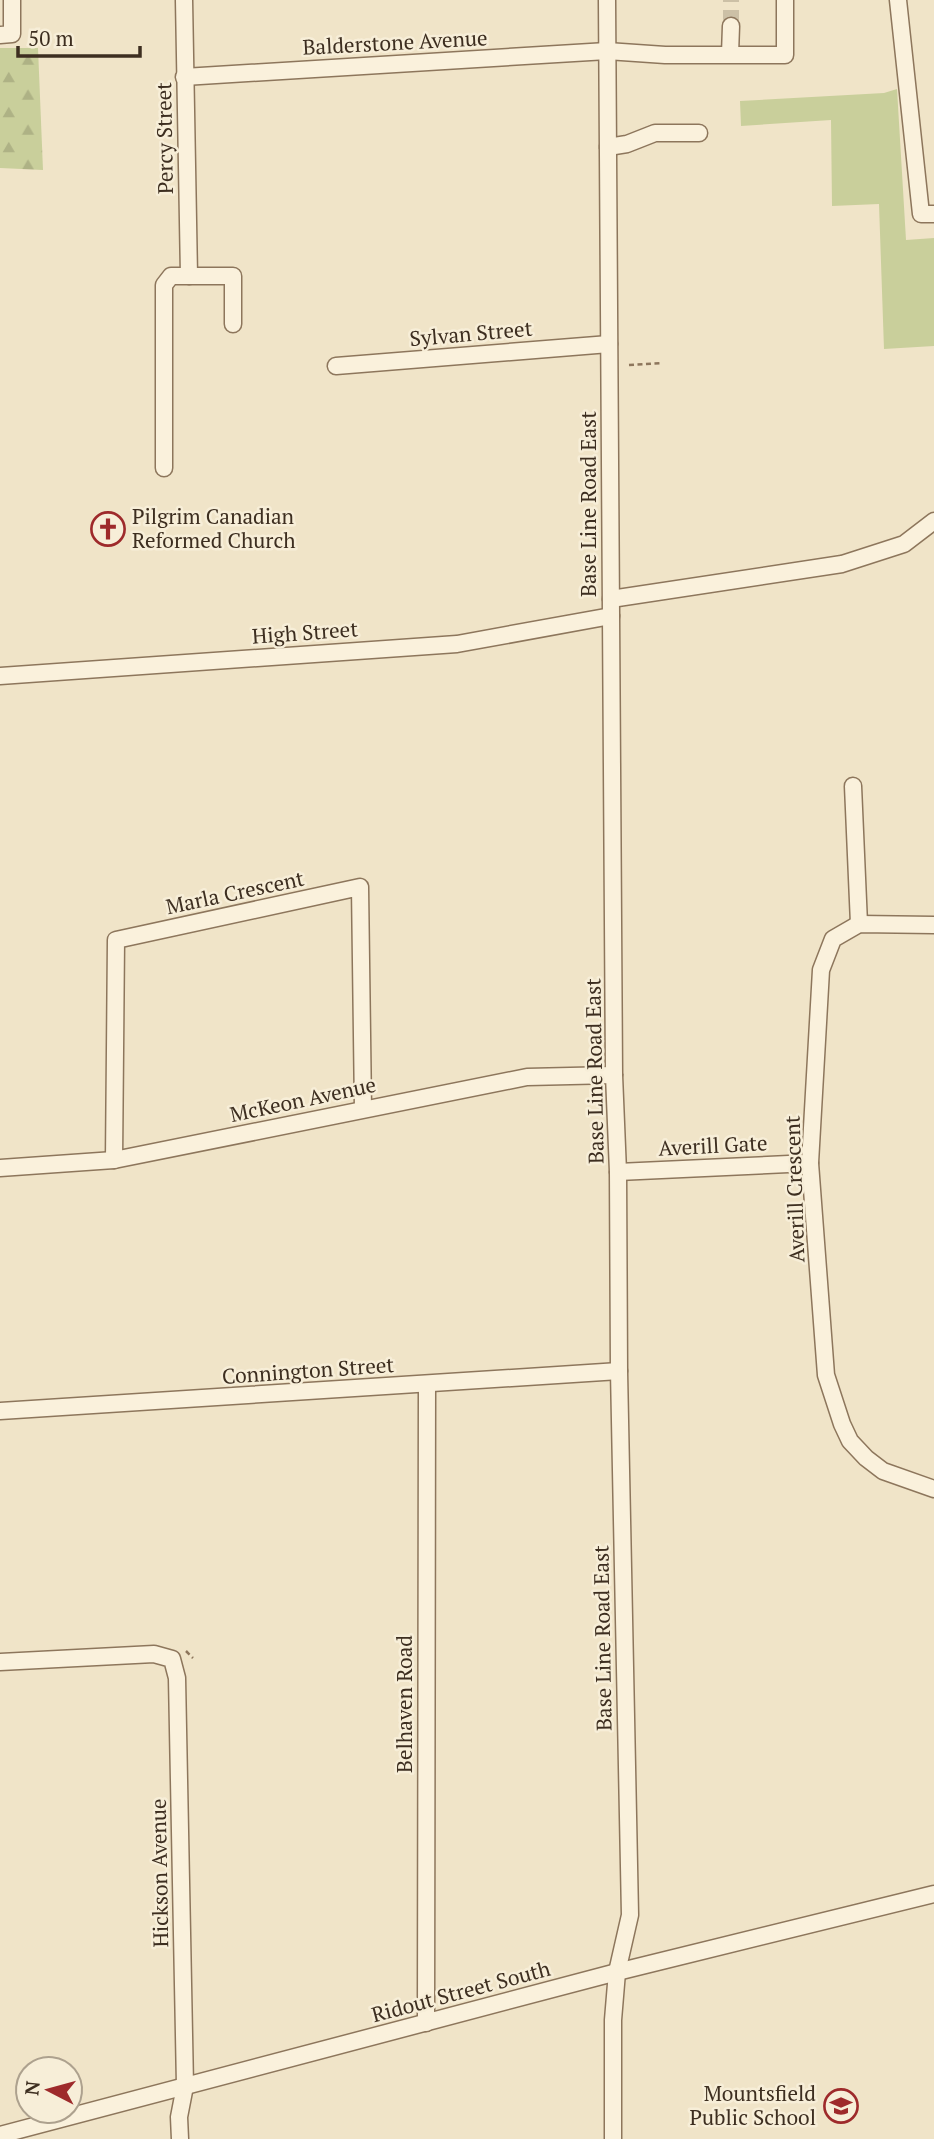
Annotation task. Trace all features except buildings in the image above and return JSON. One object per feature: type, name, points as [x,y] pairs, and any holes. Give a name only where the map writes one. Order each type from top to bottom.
[{"type":"street","points":[[0,35],[12,34],[12,0]]},
{"type":"street","name":"Percy Street","points":[[184,0],[189,276]]},
{"type":"street","name":"Base Line Road East","points":[[607,0],[614,1075],[618,1172],[619,1371],[630,1915],[617,1972],[613,2139]]},
{"type":"street","name":"Balderstone Avenue","points":[[184,76],[607,51],[665,55],[785,55],[785,0]]},
{"type":"street","points":[[898,0],[921,214],[934,214]]},
{"type":"street","points":[[730,26],[730,54]]},
{"type":"street","points":[[608,147],[626,145],[655,133],[699,133]]},
{"type":"street","points":[[164,468],[164,285],[171,276],[233,276],[233,324]]},
{"type":"street","name":"Sylvan Street","points":[[336,366],[609,344]]},
{"type":"street","points":[[611,598],[842,564],[904,544],[934,522]]},
{"type":"street","name":"High Street","points":[[0,676],[457,644],[611,616]]},
{"type":"street","points":[[853,786],[859,924],[934,925]]},
{"type":"street","name":"Marla Crescent","points":[[114,1160],[116,940],[360,887],[363,1109]]},
{"type":"street","name":"Averill Crescent","points":[[859,924],[833,939],[821,970],[810,1163],[826,1375],[850,1441],[866,1458],[883,1471],[934,1489]]},
{"type":"street","name":"McKeon Avenue","points":[[0,1168],[114,1160],[527,1077],[614,1075]]},
{"type":"street","name":"Averill Gate","points":[[618,1172],[810,1163]]},
{"type":"street","name":"Connington Street","points":[[0,1411],[619,1371]]},
{"type":"street","name":"Belhaven Road","points":[[426,2023],[427,1385]]},
{"type":"street","name":"Hickson Avenue","points":[[0,1662],[153,1654],[172,1659],[177,1678],[185,2086],[179,2117],[180,2139]]},
{"type":"street","name":"Ridout Street South","points":[[0,2135],[617,1972],[934,1894]]},
{"type":"path","points":[[629,365],[662,363]]},
{"type":"green space","points":[[0,48],[38,48],[43,170],[0,168]]},
{"type":"green space","points":[[897,89],[906,240],[934,238],[934,346],[884,349],[879,204],[832,206],[831,120],[741,126],[740,101],[884,93]]},
{"type":"tunnel","points":[[731,0],[731,26]]},
{"type":"place","name":"Pilgrim Canadian Reformed Church","points":[[108,529]]},
{"type":"place","name":"Mountsfield Public School","points":[[841,2106]]}]
